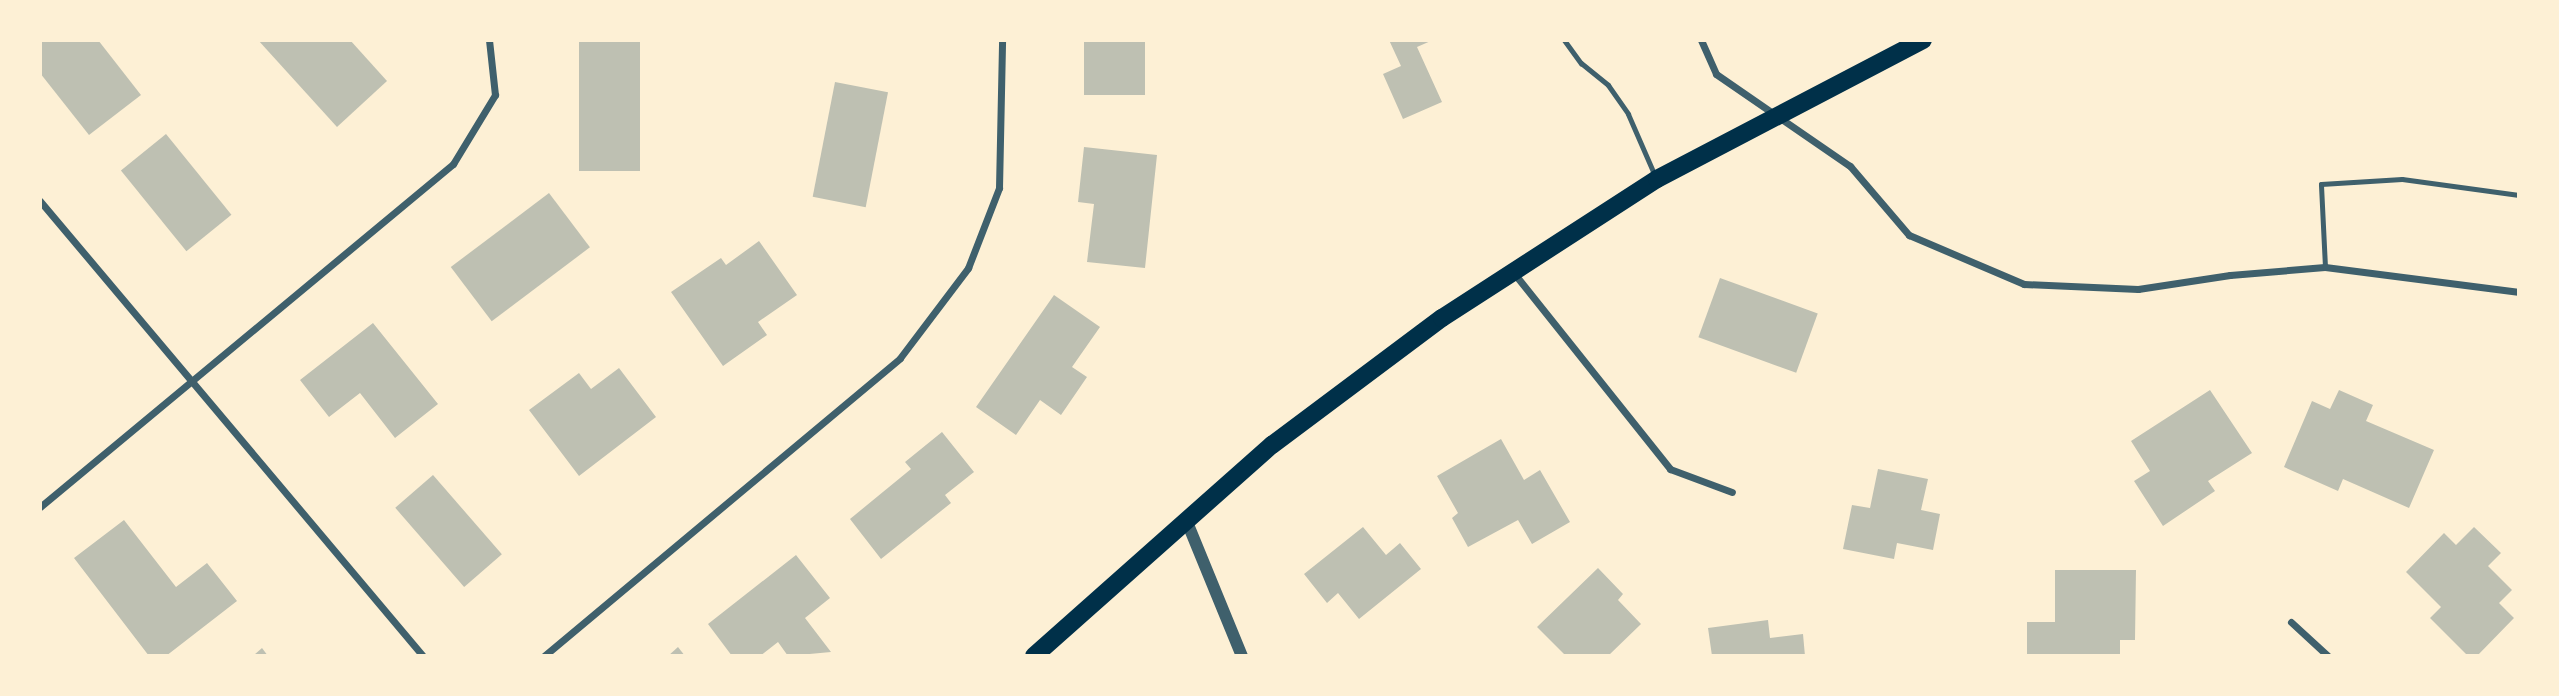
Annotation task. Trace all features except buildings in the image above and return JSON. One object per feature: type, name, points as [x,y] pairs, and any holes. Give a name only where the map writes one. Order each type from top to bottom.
[{"type":"main road","points":[[1034,656],[1334,396],[1512,271],[1657,179],[1774,115],[1923,40]]},
{"type":"street","points":[[40,507],[453,164],[495,95],[489,40]]},
{"type":"street","points":[[544,656],[900,358],[968,268],[999,188],[1002,40]]},
{"type":"street","points":[[1701,40],[1716,74],[1850,166],[1909,235],[2024,284],[2138,289],[2230,275],[2326,267],[2519,292]]},
{"type":"street","points":[[40,201],[423,656]]},
{"type":"street","points":[[1512,271],[1670,469],[1732,492]]},
{"type":"street","points":[[1187,522],[1242,656]]},
{"type":"street","points":[[2291,622],[2328,656]]},
{"type":"lane","points":[[1564,40],[1581,63],[1608,86],[1628,114],[1657,179]]},
{"type":"lane","points":[[2326,267],[2320,184],[2402,179],[2519,195]]}]
